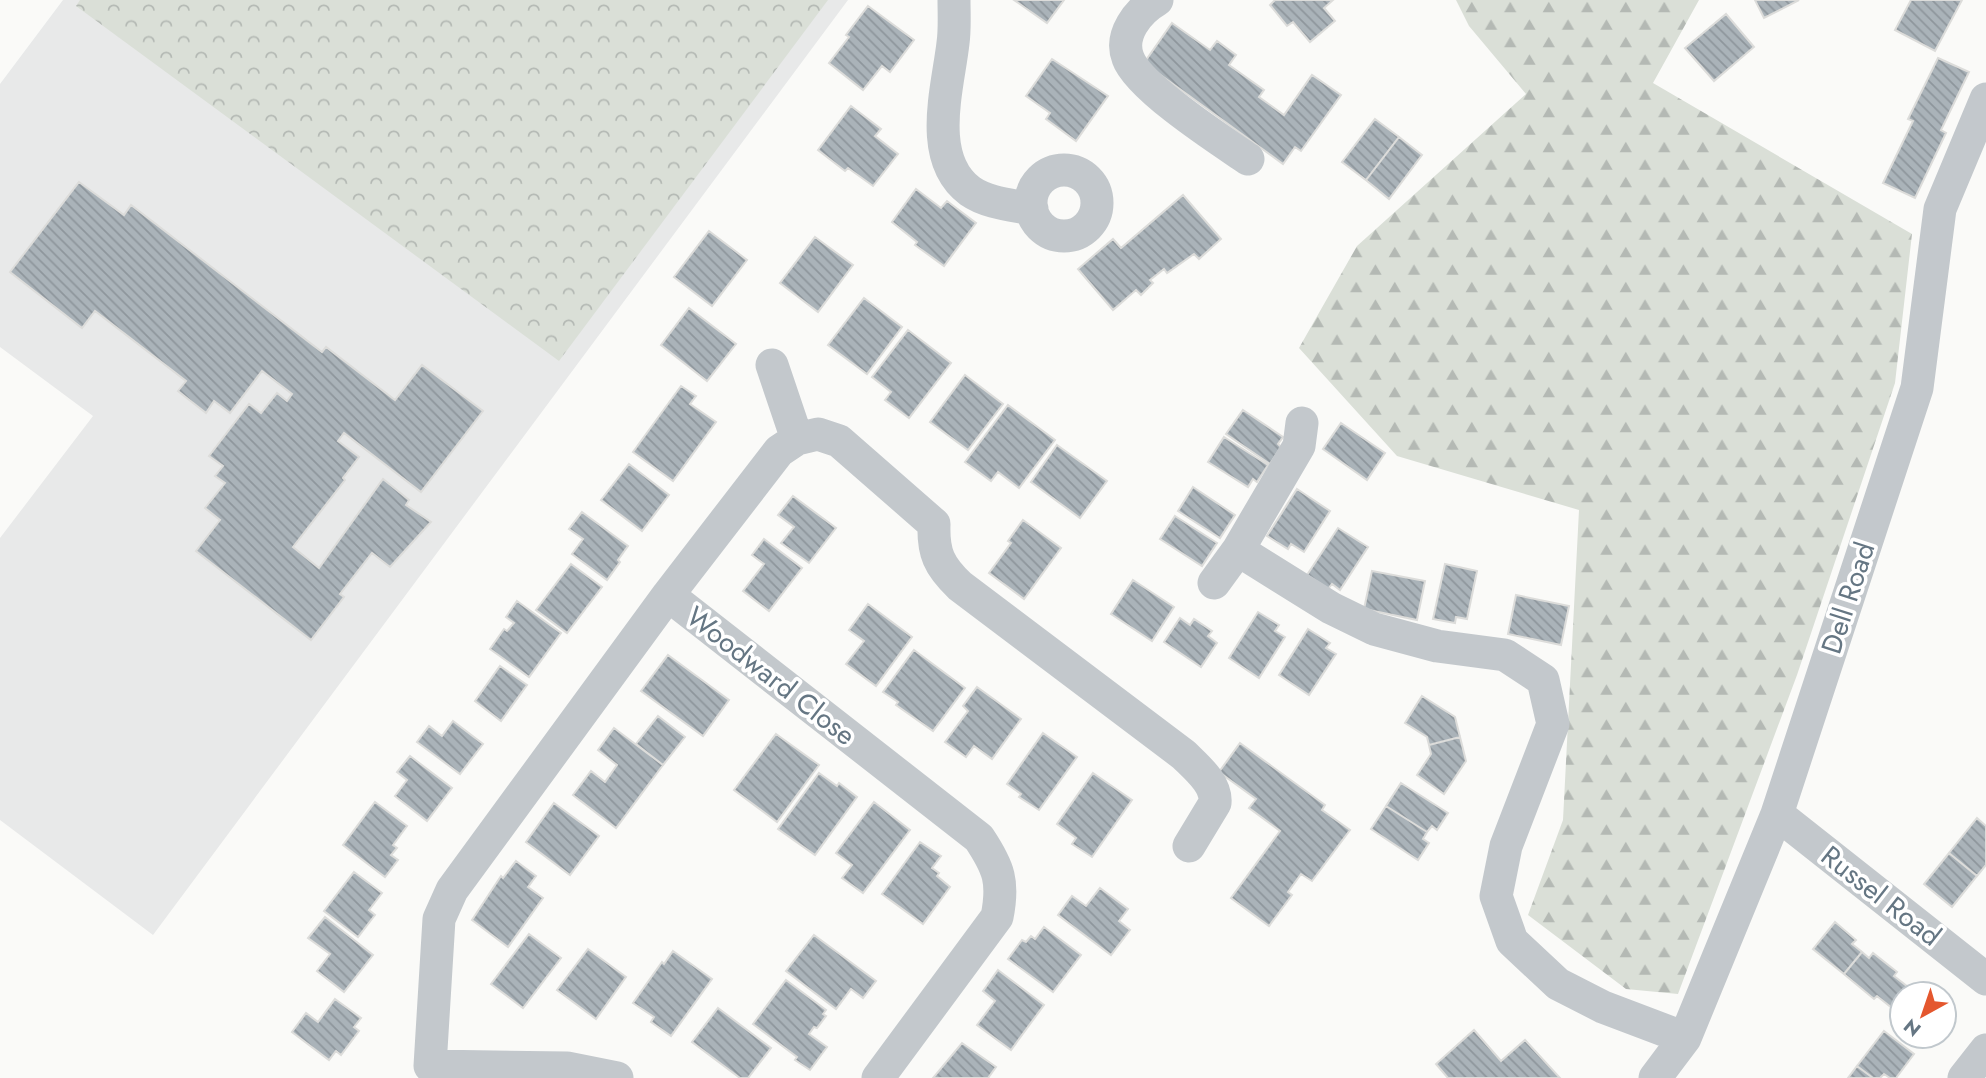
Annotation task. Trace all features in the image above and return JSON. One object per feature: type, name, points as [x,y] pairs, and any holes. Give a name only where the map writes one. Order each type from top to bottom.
[{"type":"street","points":[[954,0],[954,40],[943,126],[948,159],[961,183],[970,191],[982,198],[1032,209]]},
{"type":"street","points":[[1157,0],[1136,19],[1126,37],[1128,61],[1144,82],[1248,159]]},
{"type":"street","name":"Dell Road","points":[[1655,1078],[1685,1038],[1777,814],[1917,388],[1940,209],[1986,99]]},
{"type":"street","points":[[772,365],[797,439]]},
{"type":"street","points":[[1214,583],[1238,550],[1299,446],[1302,423]]},
{"type":"street","points":[[668,595],[779,451],[797,439],[818,434],[839,441],[934,524],[933,545],[948,575],[1184,755],[1206,779],[1216,796],[1215,803],[1189,846]]},
{"type":"street","points":[[1238,550],[1331,608],[1374,629],[1437,646],[1505,655],[1543,680],[1553,724],[1506,846],[1496,896],[1512,941],[1558,984],[1604,1007],[1685,1038]]},
{"type":"street","name":"Woodward Close","points":[[617,1078],[567,1068],[429,1072],[439,919],[452,890],[668,595],[979,838],[992,858],[1000,878],[1002,893],[997,917],[878,1078]]},
{"type":"street","name":"Russel Road","points":[[1777,814],[1986,978]]},
{"type":"street","points":[[1964,1078],[1986,1050]]},
{"type":"shaded area","points":[[63,0],[848,0],[153,935],[0,820],[0,538],[93,416],[0,347],[0,84]]},
{"type":"green space","points":[[80,0],[828,0],[559,361],[76,6]]},
{"type":"green space","points":[[1456,0],[1699,0],[1653,83],[1912,234],[1895,383],[1797,675],[1678,994],[1626,989],[1528,915],[1563,820],[1579,510],[1397,456],[1299,348],[1357,246],[1526,94],[1469,26]]},
{"type":"building","points":[[1014,0],[1064,0],[1047,23]]},
{"type":"building","points":[[1275,0],[1333,0],[1324,8],[1335,21],[1310,42],[1293,22],[1287,26],[1270,5]]},
{"type":"building","points":[[1755,0],[1799,0],[1764,18]]},
{"type":"building","points":[[1911,0],[1962,0],[1935,51],[1895,30]]},
{"type":"building","points":[[868,6],[914,40],[890,72],[882,66],[863,90],[829,63]]},
{"type":"building","points":[[1726,14],[1754,47],[1714,81],[1685,48]]},
{"type":"building","points":[[1172,23],[1210,50],[1217,41],[1236,55],[1229,65],[1264,90],[1259,97],[1284,115],[1312,75],[1341,95],[1301,151],[1295,147],[1283,164],[1144,63]]},
{"type":"building","points":[[1938,58],[1969,72],[1941,130],[1946,133],[1915,198],[1883,183],[1913,121],[1908,119]]},
{"type":"building","points":[[1052,59],[1108,96],[1076,141],[1046,119],[1050,113],[1026,96]]},
{"type":"building","points":[[851,106],[881,129],[875,136],[898,154],[873,186],[848,168],[845,171],[818,150]]},
{"type":"building","points":[[1375,119],[1399,137],[1366,180],[1342,162]]},
{"type":"building","points":[[1399,137],[1422,155],[1389,199],[1366,180]]},
{"type":"building","points":[[79,182],[124,215],[131,205],[322,352],[326,347],[395,400],[422,365],[483,411],[421,492],[344,433],[338,441],[359,457],[343,478],[345,480],[293,547],[319,568],[383,479],[409,500],[406,505],[431,522],[390,567],[372,553],[340,594],[344,597],[311,640],[196,551],[220,520],[205,508],[225,483],[215,476],[223,466],[209,456],[249,404],[261,413],[277,393],[287,401],[292,394],[262,371],[230,413],[214,401],[206,413],[178,391],[186,381],[95,311],[82,328],[10,272]]},
{"type":"building","points":[[916,189],[941,208],[947,201],[976,223],[944,266],[915,245],[917,242],[892,222]]},
{"type":"building","points":[[1183,195],[1221,239],[1199,259],[1194,254],[1167,273],[1164,269],[1150,280],[1153,283],[1141,295],[1136,290],[1113,310],[1078,269],[1113,239],[1121,248]]},
{"type":"building","points":[[709,231],[747,260],[712,306],[674,277]]},
{"type":"building","points":[[815,237],[853,265],[818,312],[780,283]]},
{"type":"building","points":[[864,298],[902,327],[867,374],[828,345]]},
{"type":"building","points":[[689,308],[736,344],[707,381],[661,345]]},
{"type":"building","points":[[908,330],[951,363],[909,418],[885,400],[891,392],[872,377]]},
{"type":"building","points":[[965,375],[1003,404],[968,450],[930,422]]},
{"type":"building","points":[[681,386],[696,396],[690,404],[716,422],[673,481],[633,452]]},
{"type":"building","points":[[1008,405],[1055,440],[1019,488],[998,472],[991,481],[965,462]]},
{"type":"building","points":[[1243,410],[1283,437],[1278,444],[1281,447],[1270,464],[1226,434]]},
{"type":"building","points":[[1341,423],[1385,453],[1367,480],[1323,449]]},
{"type":"building","points":[[1224,437],[1268,465],[1257,482],[1253,479],[1248,487],[1208,462]]},
{"type":"building","points":[[1057,445],[1107,481],[1080,518],[1031,482]]},
{"type":"building","points":[[629,464],[669,495],[642,531],[601,500]]},
{"type":"building","points":[[1193,487],[1235,515],[1220,538],[1178,511]]},
{"type":"building","points":[[1297,489],[1330,511],[1304,552],[1291,544],[1288,549],[1267,536]]},
{"type":"building","points":[[793,496],[836,528],[809,563],[781,543],[794,527],[778,515]]},
{"type":"building","points":[[582,512],[628,546],[607,580],[572,554],[583,539],[569,529]]},
{"type":"building","points":[[1175,516],[1217,543],[1202,566],[1160,539]]},
{"type":"building","points":[[1023,520],[1061,548],[1024,599],[989,573],[1011,543],[1008,541]]},
{"type":"building","points":[[1338,528],[1368,547],[1340,590],[1332,584],[1328,589],[1307,575]]},
{"type":"building","points":[[764,539],[802,568],[769,611],[743,591],[764,564],[752,555]]},
{"type":"building","points":[[571,564],[602,587],[567,633],[536,610]]},
{"type":"building","points":[[1445,564],[1477,571],[1467,619],[1456,617],[1455,623],[1433,619]]},
{"type":"building","points":[[1372,571],[1425,581],[1417,620],[1364,609]]},
{"type":"building","points":[[1133,580],[1174,607],[1152,641],[1111,614]]},
{"type":"building","points":[[1516,595],[1569,606],[1561,645],[1508,634]]},
{"type":"building","points":[[517,601],[561,633],[529,677],[490,649],[504,629],[507,631],[514,623],[506,617]]},
{"type":"building","points":[[868,604],[912,637],[876,686],[846,664],[864,641],[849,630]]},
{"type":"building","points":[[1258,612],[1279,625],[1275,631],[1285,637],[1259,678],[1229,658]]},
{"type":"building","points":[[1180,618],[1190,625],[1194,619],[1212,631],[1208,636],[1217,643],[1201,667],[1164,642]]},
{"type":"building","points":[[1308,629],[1330,643],[1326,648],[1336,654],[1309,695],[1279,675]]},
{"type":"building","points":[[914,650],[965,688],[933,731],[896,705],[898,702],[883,692]]},
{"type":"building","points":[[668,655],[729,700],[703,736],[641,691]]},
{"type":"building","points":[[500,666],[527,685],[501,721],[475,701]]},
{"type":"building","points":[[977,687],[1021,719],[992,759],[974,746],[966,757],[945,742],[968,711],[963,706]]},
{"type":"building","points":[[1422,696],[1455,717],[1460,737],[1429,745],[1427,737],[1405,723]]},
{"type":"building","points":[[658,716],[685,737],[663,765],[636,744]]},
{"type":"building","points":[[453,721],[483,744],[460,774],[417,742],[429,726],[442,736]]},
{"type":"building","points":[[614,728],[663,765],[616,828],[573,795],[591,771],[605,782],[617,765],[598,750]]},
{"type":"building","points":[[1043,733],[1077,757],[1039,810],[1019,797],[1021,794],[1007,784]]},
{"type":"building","points":[[776,734],[819,765],[777,822],[734,790]]},
{"type":"building","points":[[1460,737],[1466,761],[1444,794],[1417,775],[1431,754],[1429,745]]},
{"type":"building","points":[[1240,743],[1325,805],[1322,810],[1350,830],[1312,881],[1301,874],[1288,892],[1292,895],[1269,926],[1231,898],[1280,831],[1249,808],[1256,799],[1219,772]]},
{"type":"building","points":[[410,756],[452,788],[427,821],[395,796],[407,780],[397,772]]},
{"type":"building","points":[[819,773],[837,786],[839,783],[857,797],[815,855],[778,829]]},
{"type":"building","points":[[1093,773],[1132,800],[1092,857],[1072,844],[1076,838],[1057,824]]},
{"type":"building","points":[[1401,783],[1448,813],[1437,830],[1432,826],[1427,832],[1386,806]]},
{"type":"building","points":[[375,802],[407,826],[393,845],[397,848],[391,855],[398,860],[385,877],[343,845]]},
{"type":"building","points":[[874,802],[910,830],[863,893],[842,878],[852,865],[836,853]]},
{"type":"building","points":[[554,803],[599,836],[570,875],[526,842]]},
{"type":"building","points":[[1386,806],[1427,832],[1423,839],[1429,843],[1418,860],[1371,829]]},
{"type":"building","points":[[1977,818],[1986,826],[1986,865],[1977,876],[1949,853]]},
{"type":"building","points":[[920,842],[941,856],[932,868],[950,887],[923,924],[882,894]]},
{"type":"building","points":[[1949,853],[1977,876],[1952,907],[1924,884]]},
{"type":"building","points":[[516,861],[536,876],[528,887],[543,898],[508,947],[472,920],[501,876],[503,878]]},
{"type":"building","points":[[354,872],[382,893],[369,910],[375,915],[358,937],[324,911]]},
{"type":"building","points":[[1100,888],[1128,909],[1119,921],[1130,930],[1111,955],[1058,915],[1072,896],[1086,906]]},
{"type":"building","points":[[325,917],[373,955],[344,992],[317,971],[330,954],[308,938]]},
{"type":"building","points":[[1835,922],[1856,940],[1852,944],[1862,952],[1844,974],[1813,949]]},
{"type":"building","points":[[1044,927],[1081,955],[1053,992],[1008,959],[1022,940],[1026,942],[1031,936],[1035,939]]},
{"type":"building","points":[[529,934],[561,958],[523,1008],[491,984]]},
{"type":"building","points":[[814,935],[876,981],[863,998],[851,989],[836,1009],[786,971]]},
{"type":"building","points":[[588,949],[626,977],[596,1019],[557,990]]},
{"type":"building","points":[[673,951],[712,979],[671,1036],[651,1022],[654,1017],[633,1003]]},
{"type":"building","points":[[1862,952],[1869,958],[1873,953],[1897,972],[1894,976],[1899,980],[1888,980],[1888,1005],[1877,996],[1874,999],[1844,974]]},
{"type":"building","points":[[998,970],[1044,1005],[1011,1050],[977,1025],[995,1001],[983,991]]},
{"type":"building","points":[[786,980],[826,1010],[823,1014],[826,1016],[809,1034],[827,1047],[810,1070],[753,1024]]},
{"type":"building","points":[[335,999],[361,1018],[354,1027],[359,1031],[341,1055],[336,1051],[329,1060],[292,1032],[306,1013],[318,1022]]},
{"type":"building","points":[[718,1008],[771,1048],[748,1078],[740,1078],[692,1042]]},
{"type":"building","points":[[1474,1030],[1501,1061],[1525,1040],[1560,1078],[1448,1078],[1436,1064]]},
{"type":"building","points":[[1884,1031],[1888,1034],[1888,1050],[1909,1050],[1914,1054],[1896,1078],[1884,1074],[1880,1078],[1873,1078],[1857,1066]]},
{"type":"building","points":[[962,1043],[996,1067],[988,1078],[933,1078]]},
{"type":"building","points":[[1857,1066],[1873,1078],[1848,1078]]}]
